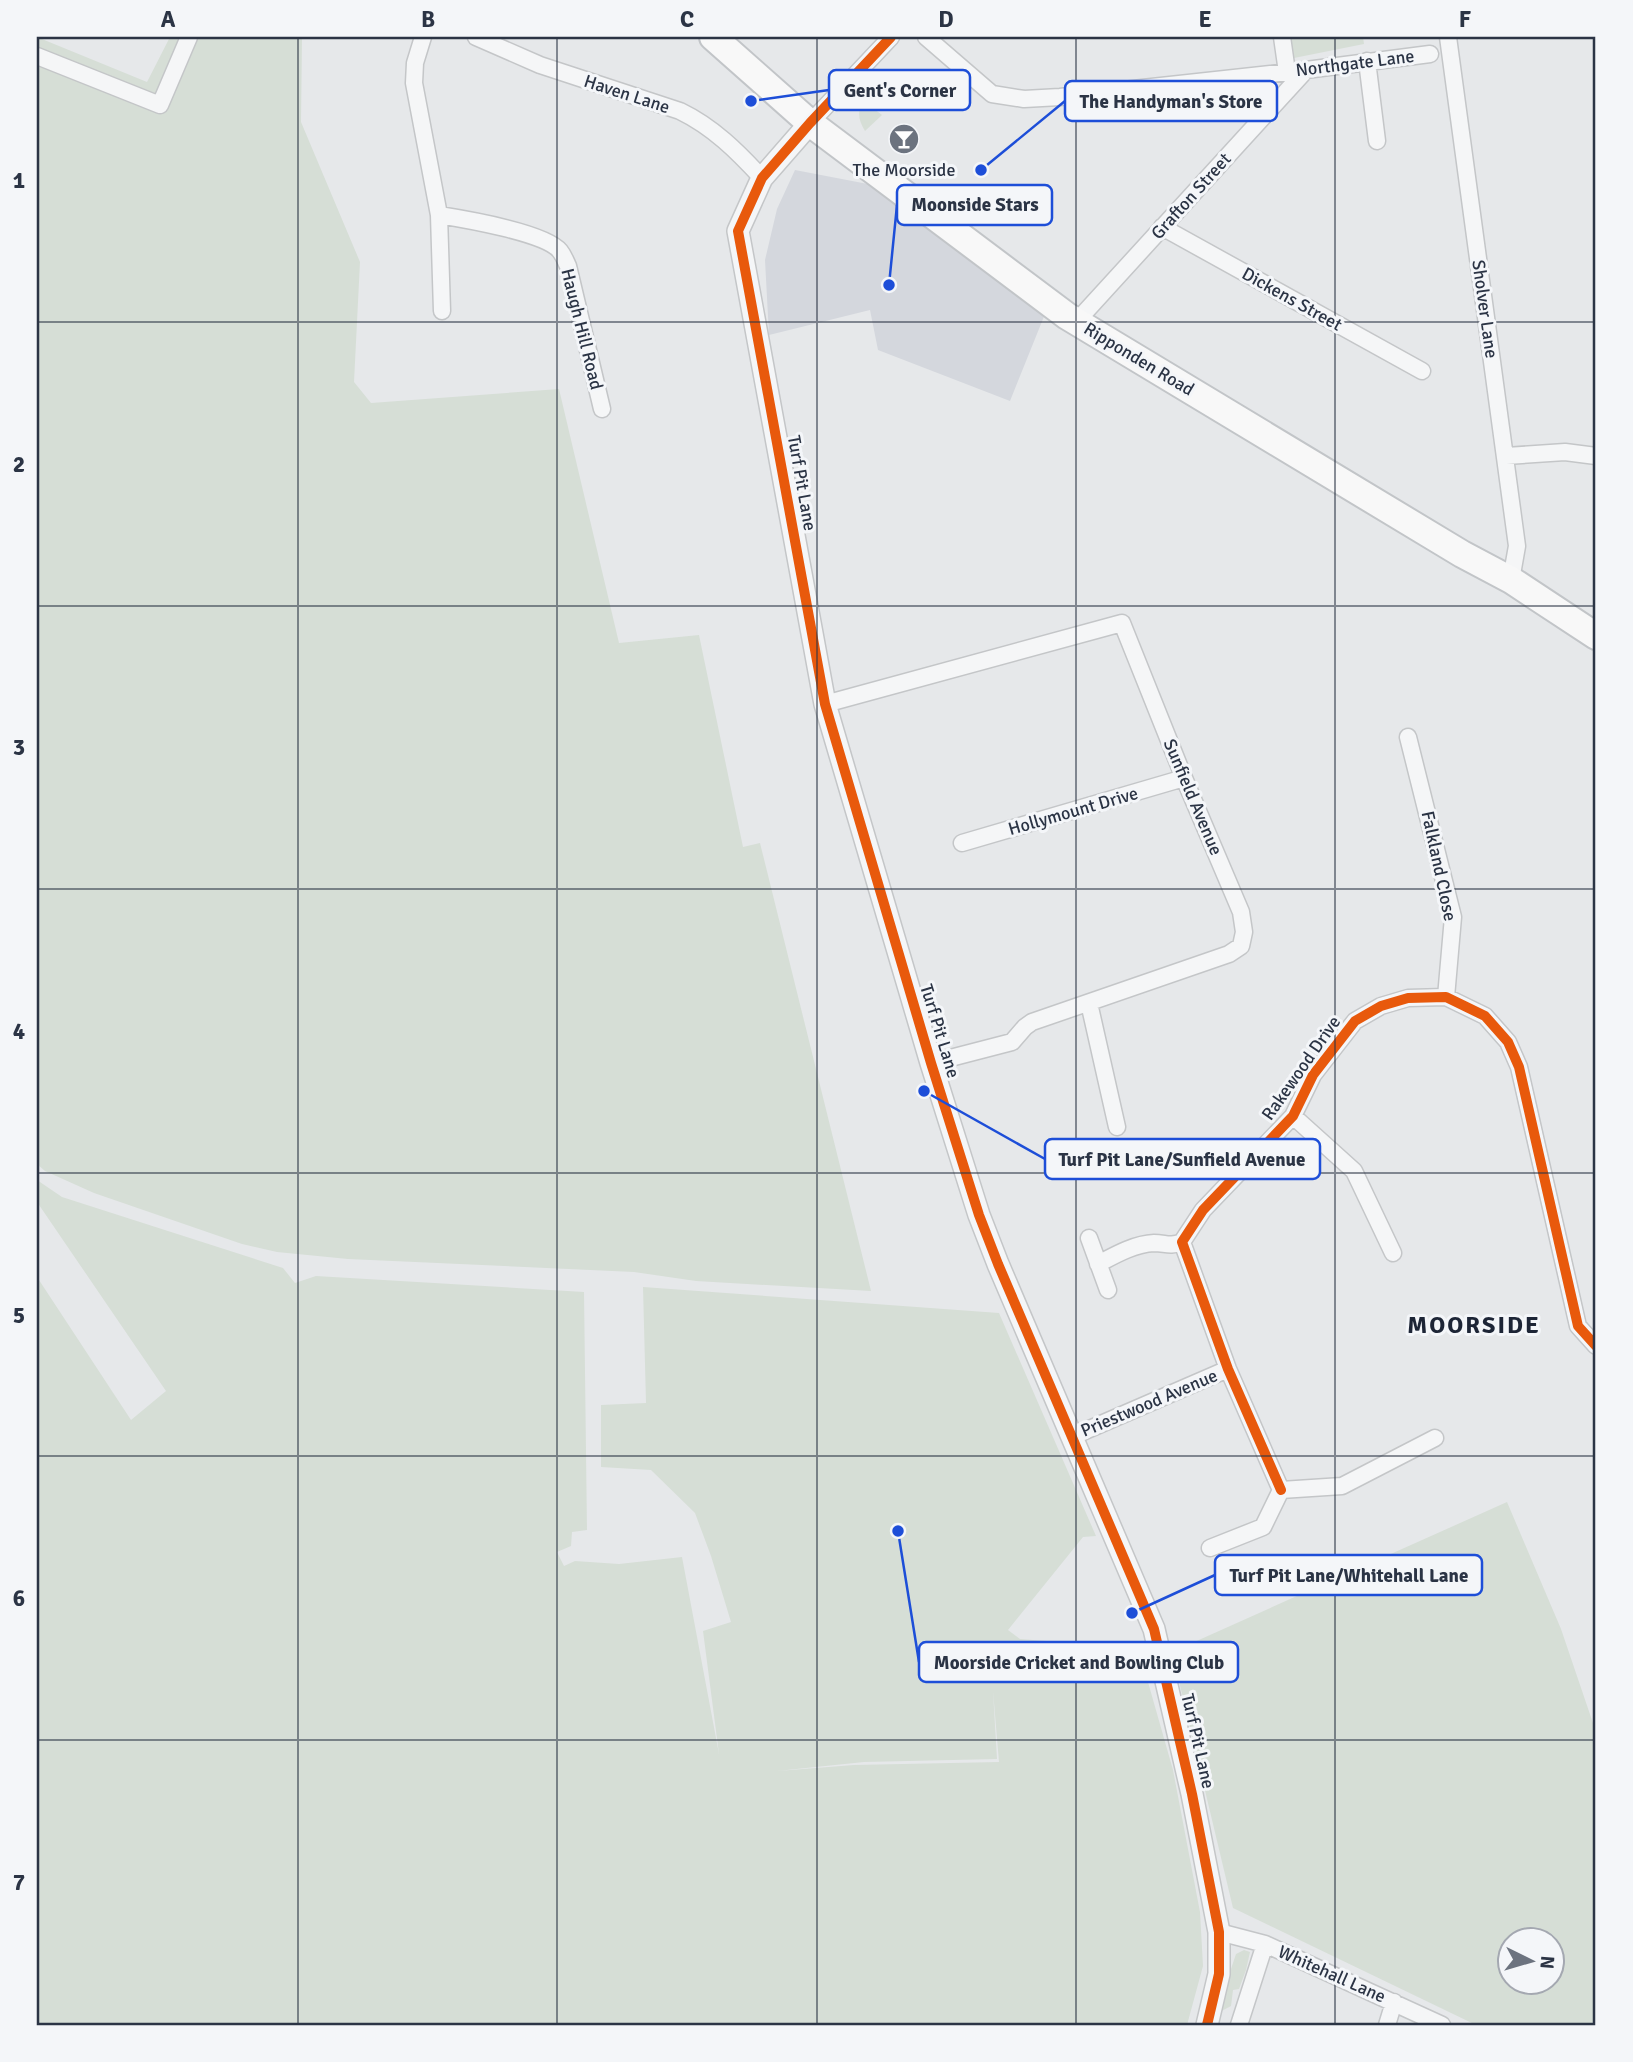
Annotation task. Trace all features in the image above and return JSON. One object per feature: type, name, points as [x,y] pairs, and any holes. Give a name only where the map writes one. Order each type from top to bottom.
[{"type":"main road","name":"Ripponden Road","points":[[713,37],[810,123],[1076,322],[1462,554],[1511,580],[1596,636]]},
{"type":"street","points":[[37,56],[160,105],[190,37]]},
{"type":"street","points":[[423,37],[415,63],[414,83],[439,215],[442,311]]},
{"type":"street","name":"Haven Lane","points":[[476,37],[540,65],[680,111],[702,122],[762,178]]},
{"type":"street","points":[[810,123],[891,37]]},
{"type":"street","name":"Northgate Lane","points":[[926,37],[992,93],[1024,99],[1306,70],[1430,54]]},
{"type":"street","points":[[1282,37],[1287,72]]},
{"type":"street","name":"Sholver Lane","points":[[1448,37],[1517,546],[1511,580]]},
{"type":"street","points":[[1367,61],[1377,141]]},
{"type":"street","name":"Grafton Street","points":[[1076,322],[1306,70]]},
{"type":"street","name":"Turf Pit Lane","points":[[810,123],[762,178],[738,231],[825,704],[931,1063],[988,1239],[1154,1629],[1192,1794],[1219,1932],[1219,1974],[1207,2025]]},
{"type":"street","name":"Haugh Hill Road","points":[[439,215],[472,220],[539,239],[559,250],[568,266],[602,409]]},
{"type":"street","name":"Dickens Street","points":[[1162,227],[1422,371]]},
{"type":"street","points":[[1506,456],[1565,452],[1596,456]]},
{"type":"street","name":"Sunfield Avenue","points":[[825,704],[1122,623],[1241,912],[1244,932],[1241,946],[1229,954],[1032,1021],[1012,1041],[931,1063]]},
{"type":"street","name":"Falkland Close","points":[[1408,737],[1453,917],[1446,997]]},
{"type":"street","name":"Hollymount Drive","points":[[962,843],[1184,778]]},
{"type":"street","name":"Rakewood Drive","points":[[1182,1242],[1203,1210],[1293,1116],[1313,1075],[1355,1021],[1381,1006],[1408,998],[1446,997],[1485,1016],[1508,1042],[1519,1067],[1578,1326],[1596,1346]]},
{"type":"street","points":[[1089,1003],[1117,1127]]},
{"type":"street","points":[[1293,1116],[1354,1171],[1393,1253]]},
{"type":"street","points":[[1089,1238],[1108,1290]]},
{"type":"street","points":[[1098,1264],[1128,1249],[1153,1243],[1172,1245],[1182,1242],[1228,1369],[1281,1490],[1263,1527],[1210,1548]]},
{"type":"street","name":"Priestwood Avenue","points":[[1071,1437],[1228,1369]]},
{"type":"street","points":[[1281,1490],[1342,1486],[1435,1437]]},
{"type":"street","name":"Whitehall Lane","points":[[1219,1932],[1265,1944],[1442,2025]]},
{"type":"street","points":[[1239,2025],[1265,1944]]},
{"type":"street","points":[[1387,2025],[1394,2002]]},
{"type":"shaded area","points":[[37,37],[147,82],[170,37],[302,37],[301,122],[360,262],[354,382],[371,403],[559,389],[619,643],[699,635],[743,847],[760,843],[871,1291],[696,1281],[634,1272],[348,1259],[277,1252],[242,1244],[94,1193],[45,1171],[37,1164]]},
{"type":"shaded area","points":[[1289,37],[1363,37],[1364,44],[1294,58]]},
{"type":"shaded area","points":[[864,101],[882,115],[865,131],[859,116]]},
{"type":"shaded area","points":[[795,170],[873,185],[1047,309],[1010,401],[878,350],[870,310],[769,335],[765,260],[777,209]]},
{"type":"shaded area","points":[[37,1180],[62,1197],[283,1268],[295,1283],[316,1276],[584,1292],[587,1530],[572,1532],[571,1546],[557,1552],[564,1566],[575,1561],[619,1564],[682,1557],[719,1754],[703,1631],[731,1622],[695,1513],[651,1470],[601,1467],[601,1405],[646,1403],[643,1287],[999,1313],[1096,1536],[1083,1537],[1008,1630],[1020,1639],[1086,1644],[1142,1661],[1173,1770],[1200,1912],[1203,1966],[1187,2025],[37,2025],[37,1277],[131,1420],[166,1391],[37,1202]],"holes":[[[993,1691],[999,1762],[854,1765],[777,1771],[864,1762],[997,1759]]]},
{"type":"shaded area","points":[[1507,1502],[1561,1629],[1596,1732],[1596,2025],[1476,2025],[1233,1908],[1172,1652]]},
{"type":"shaded area","points":[[1244,1950],[1250,1952],[1239,1989],[1233,1990],[1231,2006],[1216,2014],[1236,1954]]},
{"type":"cycle path","points":[[891,37],[762,178],[738,231],[825,704],[931,1063],[979,1215],[998,1264],[1154,1629],[1192,1794],[1219,1932],[1219,1974],[1207,2025]]},
{"type":"cycle path","points":[[1281,1490],[1228,1369],[1182,1242],[1203,1210],[1293,1116],[1313,1075],[1355,1021],[1381,1006],[1408,998],[1446,997],[1485,1016],[1508,1042],[1519,1067],[1578,1326],[1596,1346]]},
{"type":"place","name":"Gent's Corner","points":[[751,101]]},
{"type":"place","name":"The Moorside","points":[[904,139]]},
{"type":"place","name":"The Handyman's Store","points":[[981,170]]},
{"type":"place","name":"Moonside Stars","points":[[889,285]]},
{"type":"place","name":"Turf Pit Lane/Sunfield Avenue","points":[[924,1091]]},
{"type":"place","name":"Moorside Cricket and Bowling Club","points":[[898,1531]]},
{"type":"place","name":"Turf Pit Lane/Whitehall Lane","points":[[1132,1613]]},
{"type":"district","name":"MOORSIDE","points":[[1474,1325]]}]
